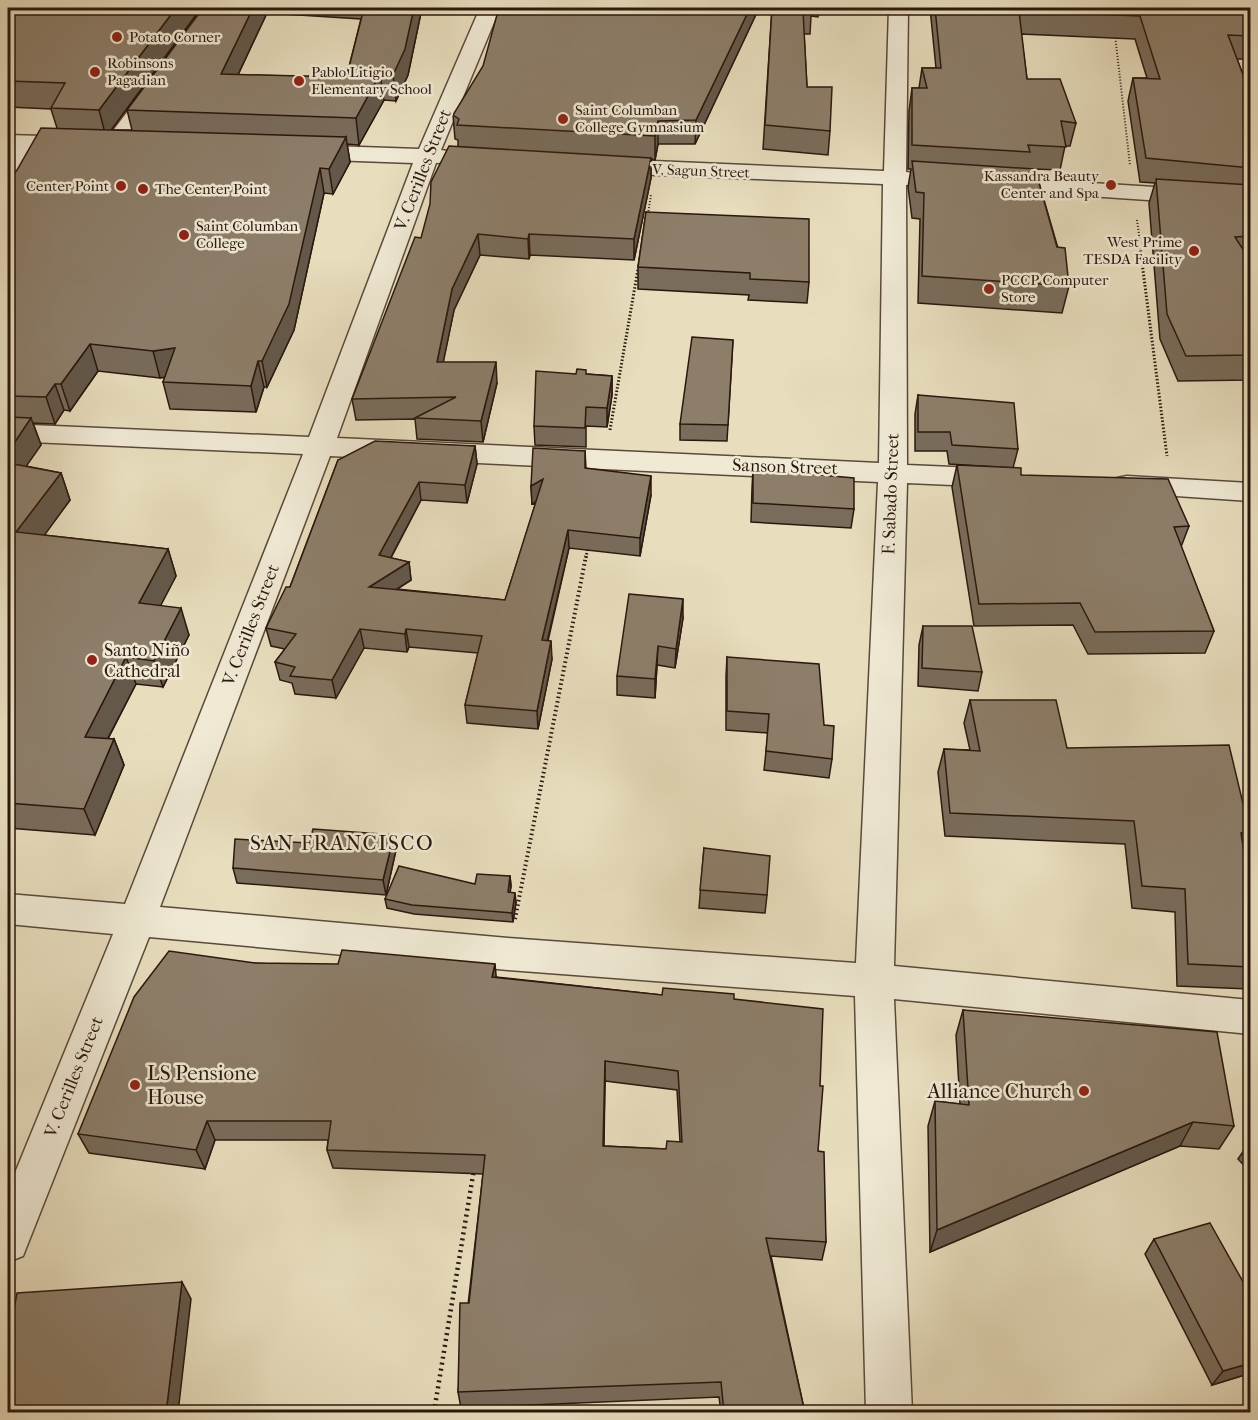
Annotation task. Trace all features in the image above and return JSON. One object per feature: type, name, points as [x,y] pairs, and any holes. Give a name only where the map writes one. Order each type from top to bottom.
[{"type":"street","name":"V. Cerilles Street","points":[[8,1241],[137,920],[320,446],[428,156],[490,8]]},
{"type":"street","name":"F. Sabado Street","points":[[889,1413],[874,981],[893,472],[895,177],[899,8]]},
{"type":"street","points":[[114,145],[167,72]]},
{"type":"street","points":[[8,142],[138,146]]},
{"type":"street","points":[[8,171],[30,142]]},
{"type":"street","points":[[277,151],[473,159]]},
{"type":"street","name":"V. Sagun Street","points":[[587,165],[656,170],[942,180]]},
{"type":"street","points":[[978,183],[1251,200]]},
{"type":"street","name":"Sanson Street","points":[[8,432],[1020,479]]},
{"type":"street","points":[[1101,484],[1251,492]]},
{"type":"street","points":[[8,909],[508,954],[874,981],[1251,1017]]},
{"type":"path","points":[[1114,31],[1171,488]]},
{"type":"path","points":[[646,221],[656,170]]},
{"type":"path","points":[[605,460],[639,266]]},
{"type":"building","points":[[8,8],[176,8],[99,110],[51,108],[65,83],[8,81]]},
{"type":"building","points":[[203,8],[253,8],[221,74],[337,77],[347,75],[364,8],[414,8],[405,49],[393,75],[380,74],[356,118],[127,110]]},
{"type":"building","points":[[506,8],[750,8],[696,120],[658,121],[655,136],[457,125],[459,119],[453,115],[483,66],[498,11],[505,11]]},
{"type":"building","points":[[772,8],[812,8],[812,11],[803,11],[807,87],[832,87],[830,131],[765,125]]},
{"type":"building","points":[[935,8],[1251,8],[1251,36],[1228,35],[1251,96],[1251,168],[1146,158],[1133,78],[1160,79],[1140,16],[1019,11],[1027,79],[1060,79],[1076,123],[1061,121],[1066,147],[1028,145],[1030,152],[912,145],[912,88],[927,88],[922,68],[941,68]]},
{"type":"building","points":[[41,128],[346,137],[329,169],[320,168],[289,304],[262,361],[258,361],[251,386],[163,382],[175,348],[153,351],[90,344],[61,384],[55,384],[46,397],[8,396],[8,181],[17,170]]},
{"type":"building","points":[[449,146],[651,158],[634,239],[529,234],[528,239],[478,234],[452,289],[437,362],[496,362],[481,421],[415,418],[456,397],[352,399],[415,237],[421,238],[430,204],[431,182]]},
{"type":"building","points":[[912,161],[1035,169],[1057,247],[1065,248],[1069,286],[922,276],[924,193],[916,192]]},
{"type":"building","points":[[1156,179],[1251,185],[1251,236],[1235,237],[1251,262],[1251,355],[1186,356],[1167,314]]},
{"type":"building","points":[[646,212],[809,219],[809,282],[750,279],[750,273],[638,267]]},
{"type":"building","points":[[692,337],[733,340],[728,425],[680,424]]},
{"type":"building","points":[[577,369],[586,370],[586,374],[612,376],[607,408],[586,407],[585,428],[534,426],[536,371],[576,374]]},
{"type":"building","points":[[918,395],[1014,403],[1018,449],[952,445],[950,432],[918,432]]},
{"type":"building","points":[[8,417],[31,418],[8,452]]},
{"type":"building","points":[[375,441],[475,446],[465,485],[419,482],[379,555],[409,562],[369,587],[505,600],[543,479],[531,486],[533,448],[585,451],[585,468],[651,476],[640,538],[568,530],[542,640],[551,641],[537,711],[465,705],[482,636],[406,629],[405,634],[360,629],[332,680],[290,676],[295,667],[275,662],[296,634],[266,628],[286,587],[290,587],[338,460]]},
{"type":"building","points":[[8,463],[61,473],[16,532],[168,549],[139,603],[181,608],[154,661],[126,657],[85,737],[114,739],[84,809],[8,803]]},
{"type":"building","points":[[957,465],[1021,468],[1021,475],[1168,479],[1189,526],[1174,527],[1214,631],[1095,632],[1080,603],[979,604]]},
{"type":"building","points":[[753,469],[854,478],[854,509],[753,503]]},
{"type":"building","points":[[629,594],[683,599],[676,649],[658,646],[655,679],[617,676]]},
{"type":"building","points":[[923,626],[972,626],[982,672],[922,668]]},
{"type":"building","points":[[727,657],[819,664],[824,725],[834,726],[832,759],[766,751],[769,714],[727,711]]},
{"type":"building","points":[[970,700],[1056,700],[1067,748],[1229,745],[1250,833],[1241,833],[1251,898],[1251,967],[1188,964],[1185,889],[1142,886],[1134,821],[950,813],[944,749],[980,751]]},
{"type":"building","points":[[313,829],[394,835],[383,880],[233,868],[235,839],[309,843]]},
{"type":"building","points":[[704,848],[770,856],[767,895],[700,890]]},
{"type":"building","points":[[399,866],[475,884],[477,874],[510,876],[508,892],[515,893],[512,913],[412,905],[385,899]]},
{"type":"building","points":[[342,950],[495,964],[492,977],[662,995],[663,988],[734,994],[734,999],[823,1009],[820,1086],[823,1086],[818,1151],[824,1152],[826,1242],[766,1238],[805,1413],[724,1413],[721,1382],[458,1392],[460,1303],[469,1303],[485,1155],[327,1150],[331,1121],[207,1121],[196,1150],[78,1134],[134,997],[169,951],[255,963],[338,964]],"holes":[[[605,1061],[678,1071],[682,1142],[667,1141],[666,1149],[603,1146]]]},
{"type":"building","points":[[963,1010],[1217,1032],[1234,1126],[1193,1122],[937,1230],[935,1101],[969,1105]]},
{"type":"building","points":[[1210,1223],[1251,1296],[1251,1363],[1223,1371],[1154,1239]]},
{"type":"building","points":[[182,1282],[166,1413],[8,1413],[8,1341],[17,1293]]},
{"type":"place","name":"Potato Corner","points":[[117,37]]},
{"type":"place","name":"Robinsons Pagadian","points":[[95,72]]},
{"type":"place","name":"Pablo Litigio Elementary School","points":[[299,81]]},
{"type":"place","name":"Saint Columban College Gymnasium","points":[[563,119]]},
{"type":"place","name":"Kassandra Beauty Center and Spa","points":[[1111,185]]},
{"type":"place","name":"Center Point","points":[[121,186]]},
{"type":"place","name":"The Center Point","points":[[143,189]]},
{"type":"place","name":"Saint Columban College","points":[[184,235]]},
{"type":"place","name":"West Prime TESDA Facility","points":[[1194,251]]},
{"type":"place","name":"PCCP Computer Store","points":[[989,289]]},
{"type":"place","name":"Santo Niño Cathedral","points":[[92,660]]},
{"type":"place","name":"LS Pensione House","points":[[135,1085]]},
{"type":"place","name":"Alliance Church","points":[[1084,1091]]},
{"type":"district","name":"SAN FRANCISCO","points":[[342,843]]}]
